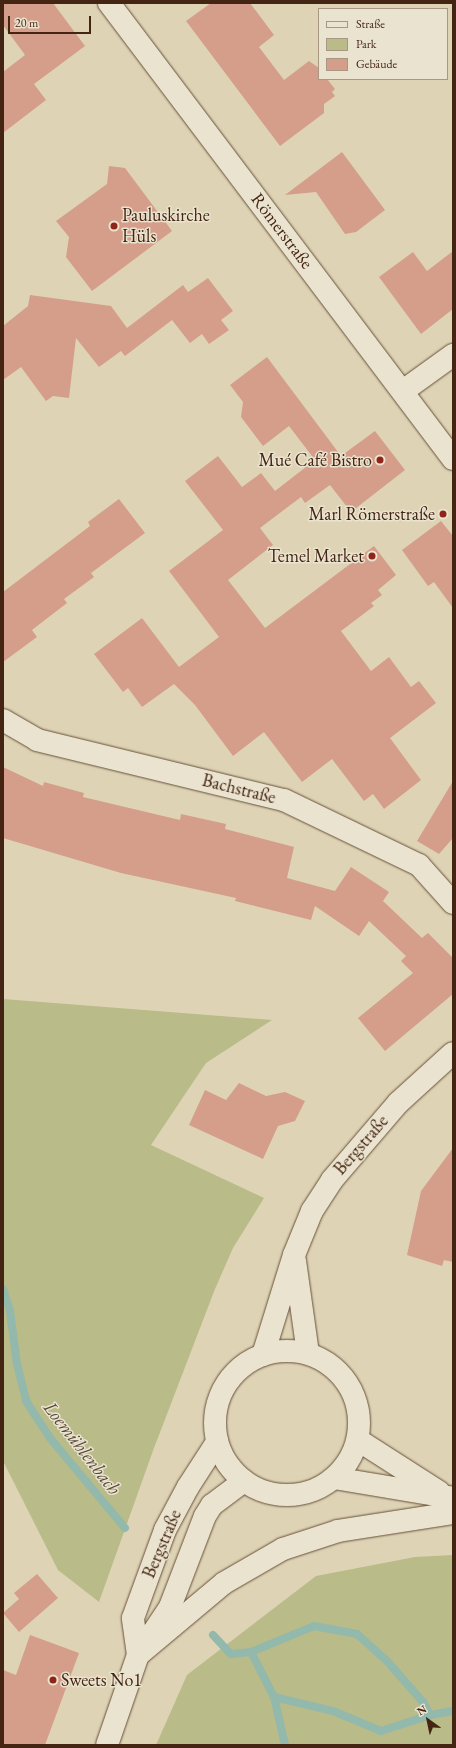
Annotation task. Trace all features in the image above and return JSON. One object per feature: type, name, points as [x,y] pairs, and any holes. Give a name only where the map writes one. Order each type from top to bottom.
[{"type":"main road","name":"Römerstraße","points":[[109,3],[453,459]]},
{"type":"main road","points":[[403,391],[453,355]]},
{"type":"main road","name":"Bachstraße","points":[[3,720],[37,740],[284,800],[419,865],[453,903]]},
{"type":"main road","name":"Bergstraße","points":[[263,1355],[294,1255],[312,1211],[332,1180],[398,1103],[453,1053]]},
{"type":"main road","points":[[294,1255],[308,1353]]},
{"type":"main road","points":[[285,1350],[308,1353],[332,1365],[350,1386],[359,1413],[358,1440],[348,1461],[334,1478],[313,1490],[290,1495],[265,1492],[244,1481],[227,1463],[217,1442],[215,1420],[222,1393],[229,1380],[244,1365],[263,1355],[285,1350]]},
{"type":"main road","points":[[358,1440],[451,1503]]},
{"type":"main road","name":"Bergstraße","points":[[138,1655],[133,1618],[165,1530],[188,1487],[217,1442]]},
{"type":"main road","points":[[334,1478],[451,1503]]},
{"type":"main road","name":"Bergstraße","points":[[106,1745],[138,1655],[170,1607],[205,1516],[212,1505],[244,1481]]},
{"type":"main road","points":[[138,1655],[224,1584],[283,1549],[338,1531],[451,1503]]},
{"type":"green space","points":[[3,999],[272,1020],[206,1063],[151,1145],[264,1198],[233,1248],[215,1289],[154,1448],[99,1602],[58,1570],[3,1461]]},
{"type":"green space","points":[[453,1555],[453,1745],[156,1745],[187,1675],[316,1576],[415,1557]]},
{"type":"building","points":[[3,3],[53,3],[85,46],[34,84],[46,100],[3,133],[3,72],[25,55],[3,25]]},
{"type":"building","points":[[211,3],[250,3],[274,35],[259,47],[284,80],[309,61],[318,67],[318,80],[328,80],[335,89],[332,92],[335,96],[324,104],[324,113],[280,146],[186,21]]},
{"type":"building","points":[[342,152],[385,210],[356,232],[345,234],[316,192],[285,195]]},
{"type":"building","name":"Pauluskirche Hüls","points":[[109,166],[125,168],[172,231],[92,291],[66,257],[69,237],[56,221],[107,184]]},
{"type":"building","points":[[453,251],[453,309],[421,334],[379,277],[413,252],[427,271]]},
{"type":"building","points":[[208,278],[233,311],[221,320],[229,330],[209,344],[202,334],[190,343],[172,320],[125,356],[121,351],[99,367],[76,338],[69,398],[53,396],[46,401],[21,367],[3,380],[3,326],[28,306],[30,295],[111,306],[127,328],[183,285],[188,292]]},
{"type":"building","points":[[267,357],[341,456],[375,431],[405,470],[351,512],[330,485],[305,503],[301,497],[260,528],[273,545],[228,580],[265,628],[374,546],[396,575],[378,590],[382,595],[371,603],[374,606],[341,631],[371,671],[389,657],[411,687],[419,681],[436,703],[390,738],[421,780],[384,809],[373,794],[364,801],[332,759],[302,782],[264,732],[233,756],[195,705],[174,684],[142,707],[128,688],[123,692],[94,654],[142,618],[179,667],[219,637],[169,571],[223,530],[185,481],[218,456],[242,487],[261,473],[275,491],[315,460],[289,426],[263,446],[241,417],[243,402],[230,385]]},
{"type":"building","points":[[119,499],[145,533],[91,573],[94,577],[64,599],[67,603],[32,630],[37,637],[3,662],[3,592],[90,526],[88,522]]},
{"type":"building","points":[[441,521],[453,536],[453,608],[434,582],[428,586],[402,550]]},
{"type":"building","points":[[3,767],[43,786],[44,782],[84,793],[83,797],[180,820],[181,814],[226,824],[225,829],[294,847],[287,878],[335,891],[351,867],[389,892],[383,901],[422,938],[428,933],[453,958],[453,994],[385,1051],[358,1018],[413,973],[401,961],[406,956],[369,921],[359,936],[315,906],[311,920],[235,901],[236,898],[121,873],[3,838]]},
{"type":"building","points":[[453,781],[453,838],[439,854],[417,841]]},
{"type":"building","points":[[239,1083],[266,1096],[285,1092],[305,1101],[295,1121],[278,1126],[263,1159],[189,1125],[205,1090],[226,1100]]},
{"type":"building","points":[[453,1148],[453,1262],[444,1260],[442,1266],[407,1255],[421,1191]]},
{"type":"building","points":[[37,1574],[58,1598],[19,1632],[3,1613],[19,1599],[14,1593]]},
{"type":"building","points":[[30,1635],[79,1653],[45,1745],[3,1745],[3,1670],[16,1675]]},
{"type":"waterway","name":"Loemühlenbach","points":[[3,1289],[10,1311],[17,1364],[26,1401],[50,1438],[125,1528]]},
{"type":"waterway","name":"Loemühlenbach","points":[[213,1635],[231,1654],[251,1652],[314,1626],[357,1634],[387,1661],[423,1702],[430,1715],[453,1711]]},
{"type":"waterway","name":"Loemühlenbach","points":[[251,1652],[274,1697],[333,1711],[381,1731],[430,1715]]},
{"type":"waterway","points":[[274,1697],[285,1745]]},
{"type":"place","name":"Pauluskirche Hüls","points":[[114,226]]},
{"type":"place","name":"Mué Café Bistro","points":[[380,460]]},
{"type":"place","name":"Marl Römerstraße","points":[[443,514]]},
{"type":"place","name":"Temel Market","points":[[372,556]]},
{"type":"place","name":"Sweets No1","points":[[53,1680]]}]
